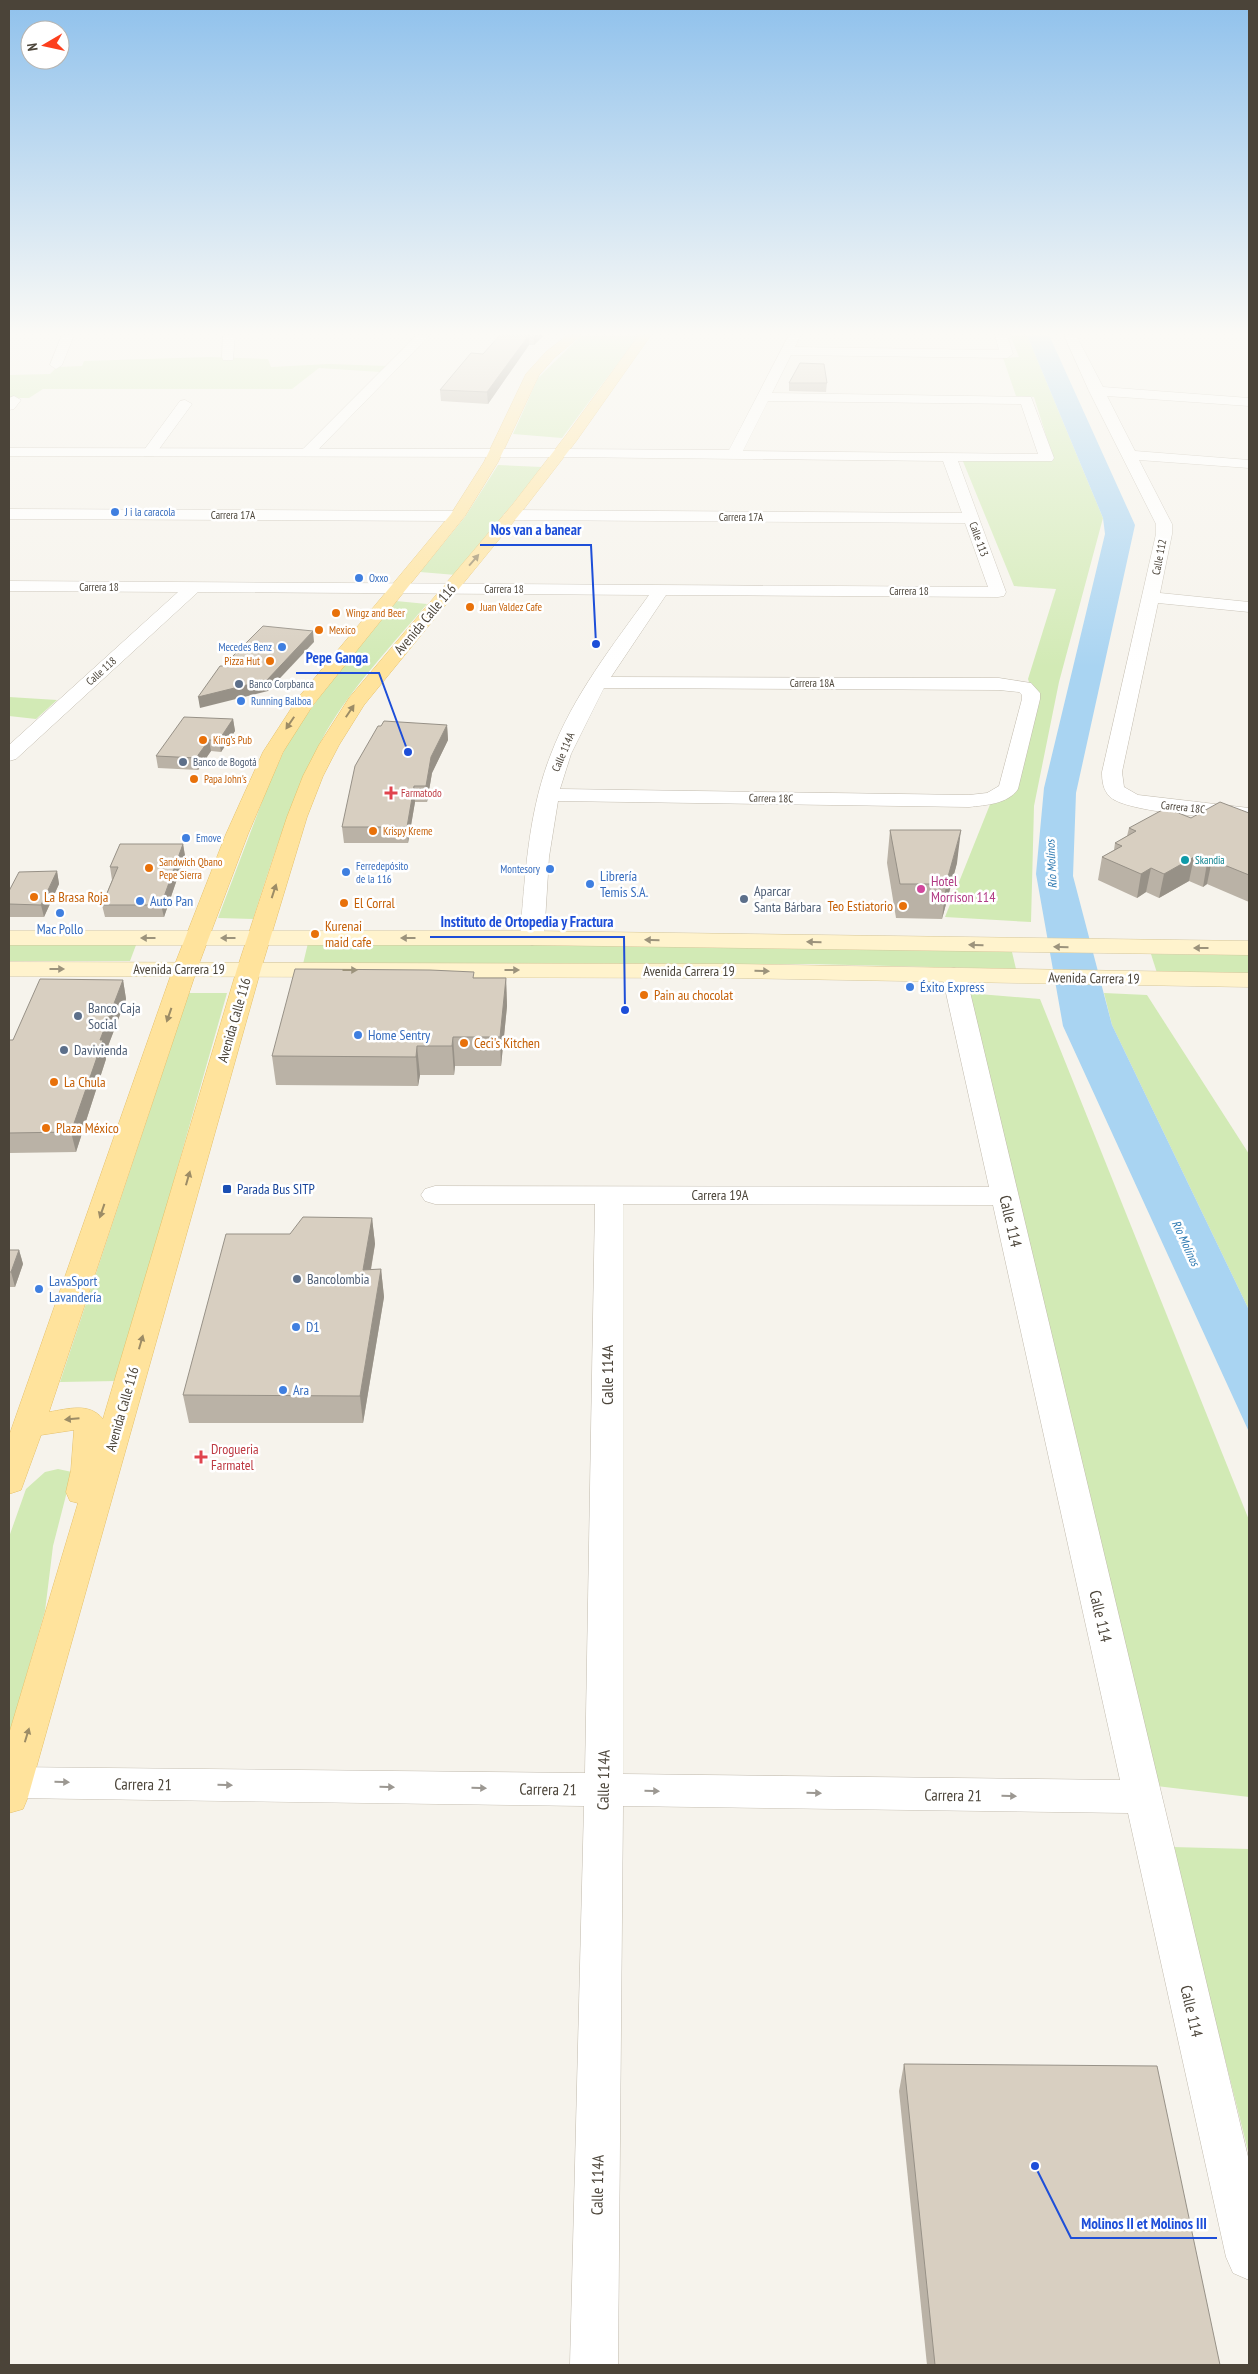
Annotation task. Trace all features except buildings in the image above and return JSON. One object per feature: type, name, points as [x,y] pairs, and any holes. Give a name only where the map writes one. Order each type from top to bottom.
[{"type":"main road","points":[[9,1482],[18,1426],[196,938],[260,779],[280,739],[305,702],[396,588],[457,516],[498,446]]},
{"type":"main road","name":"Avenida Calle 116","points":[[11,1789],[248,970],[297,817],[329,745],[356,702],[511,515],[564,446]]},
{"type":"main road","points":[[9,938],[532,938],[1249,948]]},
{"type":"main road","name":"Avenida Carrera 19","points":[[9,969],[743,971],[1249,980]]},
{"type":"main road","points":[[18,1426],[80,1418],[90,1425],[87,1470],[55,1641]]},
{"type":"street","points":[[149,453],[154,446]]},
{"type":"street","points":[[307,454],[315,446]]},
{"type":"street","points":[[734,455],[739,446]]},
{"type":"street","points":[[9,452],[559,453],[1047,458],[1043,446]]},
{"type":"street","name":"Calle 112","points":[[1118,794],[1112,785],[1112,772],[1152,597],[1164,524],[1125,446]]},
{"type":"street","points":[[1130,455],[1249,464]]},
{"type":"street","name":"Calle 113","points":[[949,458],[998,592]]},
{"type":"street","name":"Carrera 17A","points":[[9,514],[457,516]]},
{"type":"street","name":"Carrera 17A","points":[[511,515],[972,518]]},
{"type":"street","name":"Carrera 18","points":[[9,586],[998,592]]},
{"type":"street","name":"Calle 118","points":[[9,755],[194,587]]},
{"type":"street","name":"Calle 114A","points":[[532,938],[539,853],[553,776],[565,746],[599,682],[661,590]]},
{"type":"street","points":[[1152,597],[1249,607]]},
{"type":"street","name":"Carrera 18A","points":[[599,682],[999,684],[1024,687],[1031,693],[1031,699],[1008,789],[992,798]]},
{"type":"street","name":"Carrera 18C","points":[[1118,794],[1134,801],[1249,814]]},
{"type":"street","name":"Carrera 18C","points":[[549,795],[969,801],[992,798]]},
{"type":"street","name":"Calle 114","points":[[954,975],[1249,2257]]},
{"type":"street","name":"Carrera 19A","points":[[435,1195],[1005,1196]]},
{"type":"street","name":"Calle 114A","points":[[594,2365],[603,1790],[609,1195]]},
{"type":"street","name":"Carrera 21","points":[[11,1789],[603,1790],[1143,1798]]},
{"type":"green space","points":[[1049,446],[1073,446],[1103,518],[1059,682],[1034,806],[1031,922],[945,917],[991,802],[1014,794],[1033,695],[1028,679],[1056,589],[1014,586],[962,459],[1053,458]]},
{"type":"green space","points":[[498,465],[542,467],[456,575],[420,572],[465,517]]},
{"type":"green space","points":[[396,601],[427,604],[348,698],[326,732],[294,800],[253,919],[218,918],[268,786],[289,740],[318,699]]},
{"type":"green space","points":[[9,697],[57,700],[36,719],[9,716]]},
{"type":"green space","points":[[308,943],[865,948],[1012,952],[1016,969],[810,964],[303,964]]},
{"type":"green space","points":[[9,944],[136,945],[130,961],[9,961]]},
{"type":"green space","points":[[1151,954],[1249,955],[1249,973],[1157,973]]},
{"type":"green space","points":[[189,993],[227,993],[117,1381],[60,1382]]},
{"type":"green space","points":[[967,993],[1040,999],[1249,1520],[1249,1797],[1148,1785]]},
{"type":"green space","points":[[1104,993],[1147,995],[1249,1154],[1249,1310],[1112,1025]]},
{"type":"green space","points":[[58,1469],[72,1472],[53,1546],[45,1611],[9,1735],[9,1537],[26,1489],[45,1472]]},
{"type":"green space","points":[[1172,1847],[1249,1849],[1249,2155]]},
{"type":"water","name":"Río Molinos","points":[[1073,446],[1099,446],[1135,525],[1076,793],[1073,876],[1112,1025],[1249,1310],[1249,1432],[1063,1026],[1036,874],[1044,788],[1105,534],[1103,518]]},
{"type":"place","name":"J i la caracola","points":[[115,512]]},
{"type":"place","name":"Oxxo","points":[[359,578]]},
{"type":"place","name":"Juan Valdez Cafe","points":[[470,607]]},
{"type":"place","name":"Wingz and Beer","points":[[336,613]]},
{"type":"place","name":"Mexico","points":[[319,630]]},
{"type":"place","name":"Nos van a banear","points":[[596,644]]},
{"type":"place","name":"Mecedes Benz","points":[[282,647]]},
{"type":"place","name":"Pizza Hut","points":[[270,661]]},
{"type":"place","name":"Banco Corpbanca","points":[[239,684]]},
{"type":"place","name":"Running Balboa","points":[[241,701]]},
{"type":"place","name":"King's Pub","points":[[203,740]]},
{"type":"place","name":"Pepe Ganga","points":[[408,752]]},
{"type":"place","name":"Banco de Bogotá","points":[[183,762]]},
{"type":"place","name":"Papa John's","points":[[194,779]]},
{"type":"place","name":"Farmatodo","points":[[391,793]]},
{"type":"place","name":"Krispy Kreme","points":[[373,831]]},
{"type":"place","name":"Emove","points":[[186,838]]},
{"type":"place","name":"Skandia","points":[[1185,860]]},
{"type":"place","name":"Sandwich Qbano Pepe Sierra","points":[[149,868]]},
{"type":"place","name":"Montesory","points":[[550,869]]},
{"type":"place","name":"Ferredepósito de la 116","points":[[346,872]]},
{"type":"place","name":"Librería Temis S.A.","points":[[590,884]]},
{"type":"place","name":"Hotel Morrison 114","points":[[921,889]]},
{"type":"place","name":"La Brasa Roja","points":[[34,897]]},
{"type":"place","name":"Aparcar Santa Bárbara","points":[[744,899]]},
{"type":"place","name":"Auto Pan","points":[[140,901]]},
{"type":"place","name":"El Corral","points":[[344,903]]},
{"type":"place","name":"Teo Estiatorio","points":[[903,906]]},
{"type":"place","name":"Mac Pollo","points":[[60,913]]},
{"type":"place","name":"Kurenai maid cafe","points":[[315,934]]},
{"type":"place","name":"Éxito Express","points":[[910,987]]},
{"type":"place","name":"Pain au chocolat","points":[[644,995]]},
{"type":"place","name":"Instituto de Ortopedia y Fractura","points":[[625,1010]]},
{"type":"place","name":"Banco Caja Social","points":[[78,1016]]},
{"type":"place","name":"Home Sentry","points":[[358,1035]]},
{"type":"place","name":"Ceci's Kitchen","points":[[464,1043]]},
{"type":"place","name":"Davivienda","points":[[64,1050]]},
{"type":"place","name":"La Chula","points":[[54,1082]]},
{"type":"place","name":"Plaza México","points":[[46,1128]]},
{"type":"place","name":"Parada Bus SITP","points":[[227,1189]]},
{"type":"place","name":"Bancolombia","points":[[297,1279]]},
{"type":"place","name":"LavaSport Lavandería","points":[[39,1289]]},
{"type":"place","name":"D1","points":[[296,1327]]},
{"type":"place","name":"Ara","points":[[283,1390]]},
{"type":"place","name":"Drogueria Farmatel","points":[[201,1457]]},
{"type":"place","name":"Molinos II et Molinos III","points":[[1035,2166]]}]
